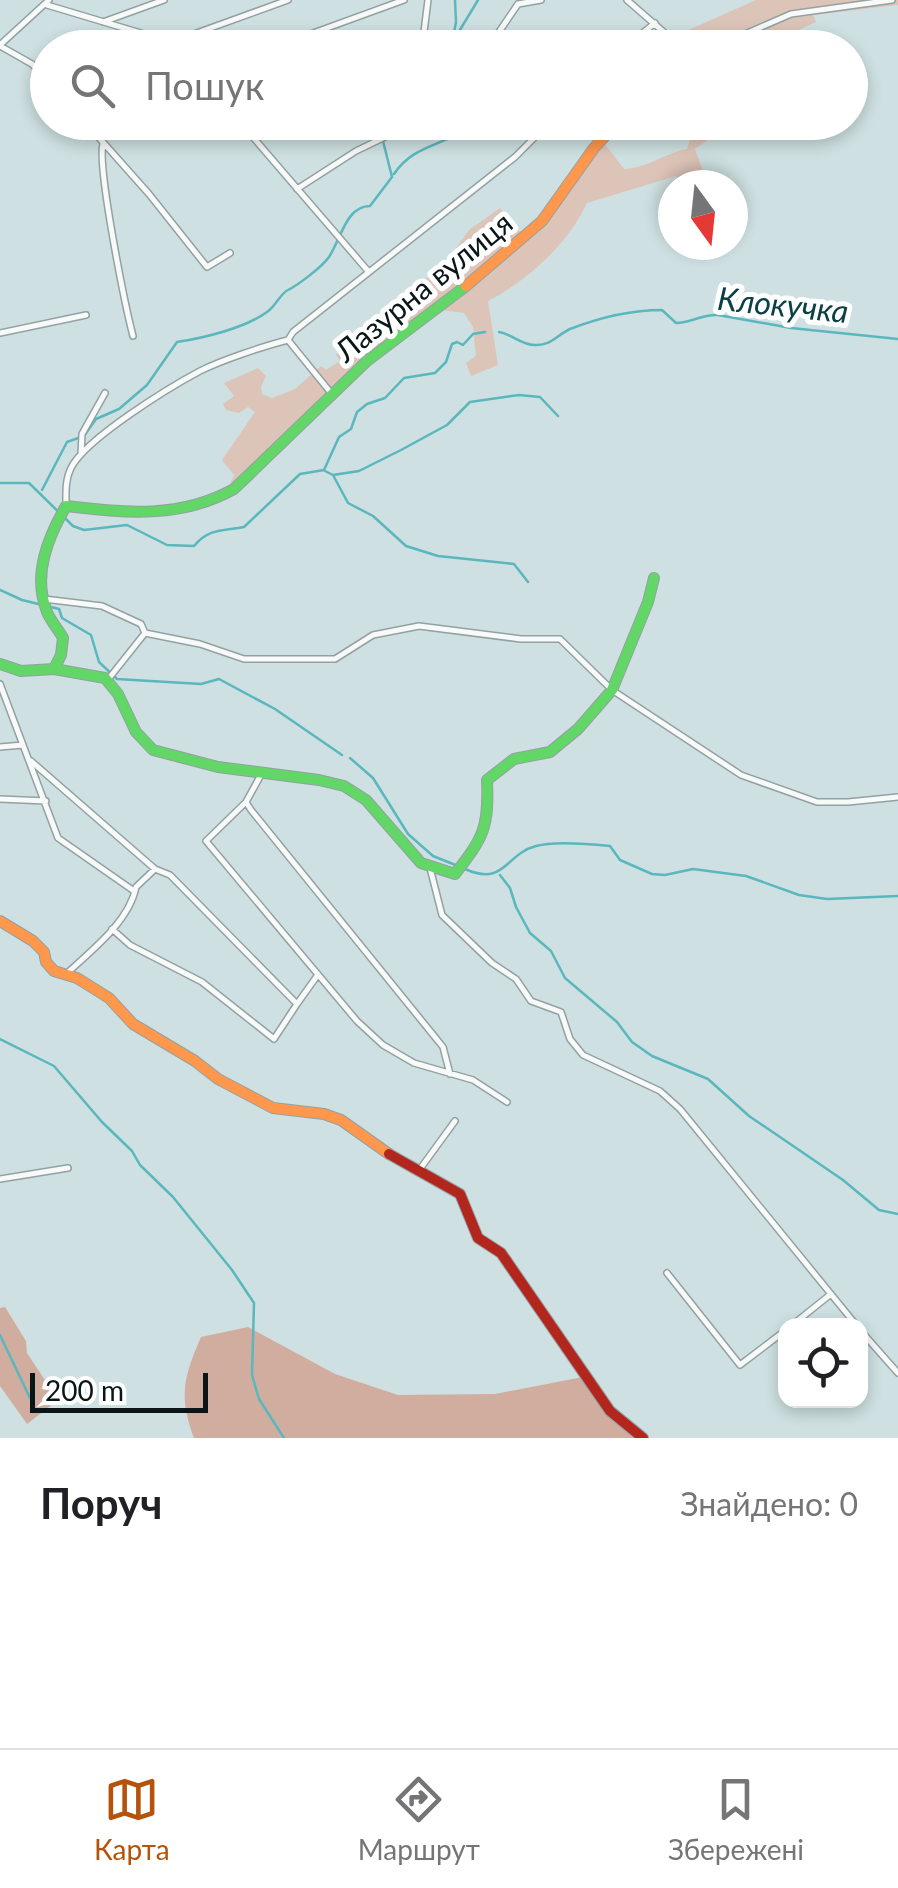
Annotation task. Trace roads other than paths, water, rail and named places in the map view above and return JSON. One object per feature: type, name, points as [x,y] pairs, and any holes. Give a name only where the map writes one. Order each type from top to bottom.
[{"type":"street","points":[[103,22],[164,0]]},
{"type":"street","points":[[202,30],[288,0]]},
{"type":"street","points":[[322,30],[404,0]]},
{"type":"street","points":[[424,30],[428,0]]},
{"type":"street","points":[[500,30],[518,4],[541,0]]},
{"type":"street","points":[[627,0],[663,30]]},
{"type":"street","points":[[754,30],[791,14],[852,2],[892,0]]},
{"type":"street","points":[[30,63],[0,45],[48,2],[129,30]]},
{"type":"street","points":[[646,30],[655,23]]},
{"type":"street","points":[[101,140],[207,267],[230,252]]},
{"type":"street","points":[[255,140],[368,271]]},
{"type":"street","points":[[297,189],[377,140]]},
{"type":"street","name":"Лазурна вулиця","points":[[80,454],[110,429],[200,370],[288,340],[298,326],[516,157],[533,140]]},
{"type":"street","name":"Лазурна вулиця","points":[[63,512],[185,512],[213,502],[250,477],[373,356],[417,326],[530,234],[602,140]]},
{"type":"street","points":[[104,144],[101,155],[106,190],[132,336]]},
{"type":"street","points":[[0,333],[86,314]]},
{"type":"street","name":"Лазурна вулиця","points":[[288,340],[332,393]]},
{"type":"street","points":[[54,669],[64,643],[40,589],[41,562],[63,512],[66,482],[80,454],[81,436],[105,393]]},
{"type":"street","points":[[145,634],[110,676],[130,725],[153,751],[206,765],[322,780],[349,788],[366,799],[404,850],[430,868],[456,874],[475,849],[489,819],[486,780],[514,759],[550,752],[578,729],[612,690],[654,578]]},
{"type":"street","points":[[44,603],[102,606],[141,624],[145,634]]},
{"type":"street","points":[[145,634],[200,644],[244,659],[335,659],[373,635],[404,627],[560,639],[612,690],[740,775],[817,802],[898,797]]},
{"type":"street","points":[[0,664],[21,672],[54,669],[110,676]]},
{"type":"street","points":[[0,684],[58,838],[134,891]]},
{"type":"street","points":[[0,747],[22,745]]},
{"type":"street","points":[[31,762],[156,869],[170,874],[296,1004]]},
{"type":"street","points":[[262,773],[246,802],[206,841],[357,1021],[383,1044],[414,1063],[473,1080],[507,1102]]},
{"type":"street","points":[[0,799],[46,800]]},
{"type":"street","points":[[246,802],[278,848],[443,1047],[450,1074]]},
{"type":"street","points":[[430,868],[442,914],[492,962],[516,979],[531,1001],[561,1012],[570,1039],[583,1055],[660,1092],[680,1109],[851,1318]]},
{"type":"street","points":[[65,975],[112,929],[134,900],[134,891],[156,869]]},
{"type":"street","points":[[0,921],[33,941],[54,971],[77,978],[109,998],[133,1024],[253,1099],[274,1108],[341,1120],[384,1151],[460,1194],[478,1238],[501,1254],[513,1269],[610,1411],[643,1438]]},
{"type":"street","points":[[112,929],[130,946],[202,982],[274,1039],[318,975]]},
{"type":"street","points":[[420,1169],[455,1121]]},
{"type":"street","points":[[0,1179],[68,1168]]},
{"type":"street","points":[[667,1273],[740,1366],[778,1336]]},
{"type":"street","points":[[801,1318],[831,1294]]},
{"type":"street","points":[[868,1338],[898,1373]]},
{"type":"waterway","points":[[454,30],[455,0]]},
{"type":"waterway","points":[[460,30],[478,0]]},
{"type":"waterway","points":[[394,174],[412,156],[445,140]]},
{"type":"waterway","points":[[42,490],[67,442],[84,436],[96,419],[119,409],[147,385],[177,342],[224,332],[258,318],[326,261],[350,217],[370,206],[392,177],[383,141]]},
{"type":"waterway","name":"Клокучка","points":[[499,332],[530,345],[541,345],[570,329],[604,318],[662,310],[676,323],[718,315],[791,328],[898,339]]},
{"type":"waterway","name":"Клокучка","points":[[0,483],[29,483],[73,526],[84,530],[127,525],[167,545],[194,546],[211,533],[244,527],[300,474],[324,470],[339,437],[351,429],[357,412],[385,398],[404,378],[435,373],[446,362],[452,344],[463,345],[473,334],[485,332]]},
{"type":"waterway","points":[[333,475],[359,471],[401,450],[447,425],[470,402],[519,395],[540,397],[558,416]]},
{"type":"waterway","points":[[325,471],[333,475],[348,503],[373,516],[406,546],[438,556],[514,564],[528,582]]},
{"type":"waterway","points":[[0,590],[59,609],[62,618],[91,635],[99,662],[117,679],[201,684],[219,679],[275,709],[342,755]]},
{"type":"waterway","points":[[350,758],[373,778],[408,834],[433,856],[458,866]]},
{"type":"waterway","points":[[465,869],[489,874],[536,846],[583,844],[610,846],[620,860],[652,874],[693,869],[746,876],[799,895],[827,899],[898,896]]},
{"type":"waterway","points":[[500,875],[530,933],[551,951],[565,978],[617,1022],[632,1042],[652,1056],[708,1079],[749,1116],[843,1180],[879,1210],[898,1214]]},
{"type":"waterway","points":[[0,1039],[54,1066],[173,1197],[232,1270],[254,1303],[252,1375],[259,1399],[284,1438]]},
{"type":"waterway","points":[[0,1335],[30,1398]]}]
